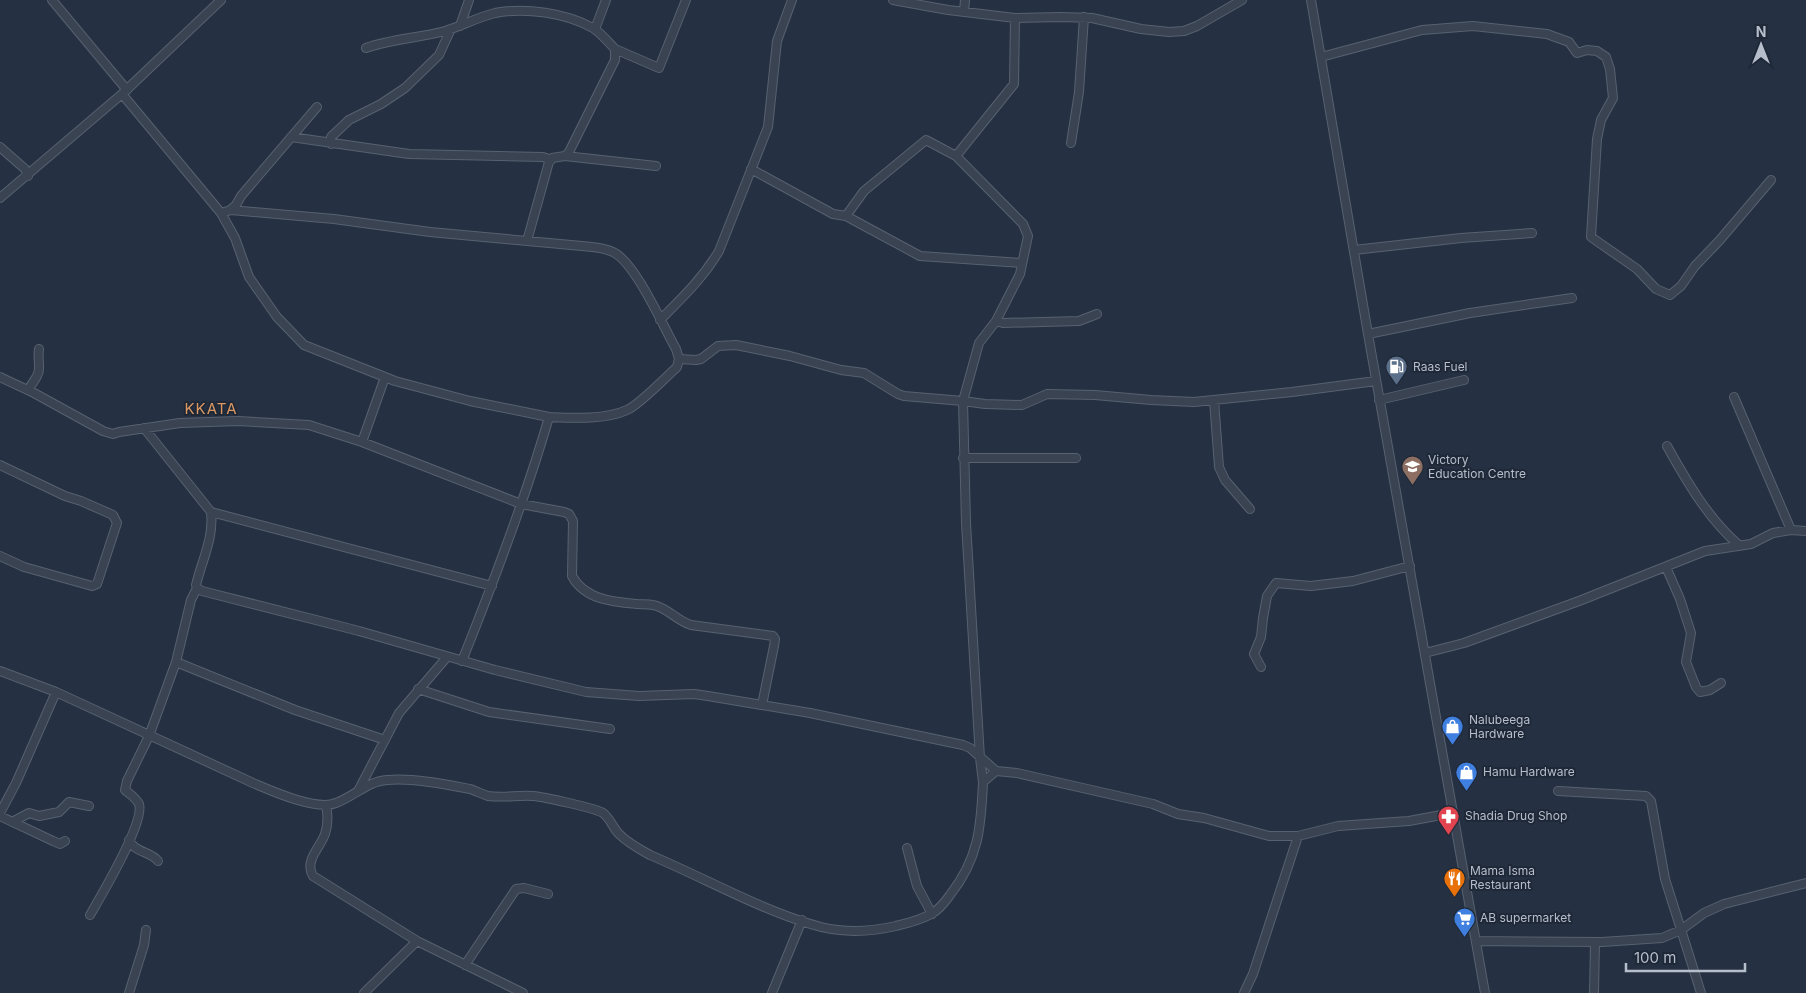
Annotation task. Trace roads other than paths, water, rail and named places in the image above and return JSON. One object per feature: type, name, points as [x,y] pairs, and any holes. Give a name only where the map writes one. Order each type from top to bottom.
[{"type":"street","points":[[52,0],[221,213],[235,238],[249,277],[277,317],[304,344],[395,381],[470,401],[549,417],[581,418],[628,410],[677,367],[679,359],[676,349],[643,288],[626,263],[613,252],[595,247],[430,232],[334,219],[230,210]]},
{"type":"street","points":[[0,198],[124,92],[221,0]]},
{"type":"street","points":[[460,26],[469,0]]},
{"type":"street","points":[[594,29],[606,0]]},
{"type":"street","points":[[366,48],[376,44],[451,29],[494,13],[534,10],[569,19],[594,29],[615,49],[659,68],[686,0]]},
{"type":"street","points":[[660,320],[695,285],[710,267],[719,251],[768,127],[778,41],[792,0]]},
{"type":"street","points":[[893,0],[964,12],[1015,18],[1084,17],[1109,20],[1154,31],[1184,31],[1197,26],[1242,0]]},
{"type":"street","points":[[964,12],[965,0]]},
{"type":"street","points":[[1311,0],[1376,381],[1485,993]]},
{"type":"street","points":[[1072,143],[1079,92],[1084,17]]},
{"type":"street","points":[[956,156],[1014,84],[1015,18]]},
{"type":"street","points":[[1321,57],[1422,30],[1473,26],[1547,34],[1569,42],[1577,53],[1597,50],[1606,57],[1610,69],[1613,98],[1601,120],[1597,139],[1591,237],[1637,269],[1656,289],[1670,295],[1681,286],[1694,266],[1720,241],[1771,180]]},
{"type":"street","points":[[331,144],[331,136],[349,120],[381,104],[405,88],[439,55],[451,29]]},
{"type":"street","points":[[564,156],[569,152],[615,60],[615,49]]},
{"type":"street","points":[[221,213],[230,210],[236,205],[241,196],[317,107]]},
{"type":"street","points":[[291,137],[409,154],[543,157],[551,160]]},
{"type":"street","points":[[0,671],[56,692],[284,796],[326,806],[337,803],[377,782],[397,780],[440,783],[500,797],[534,796],[603,813],[617,833],[650,855],[775,910],[821,927],[853,932],[880,930],[912,922],[932,914],[955,888],[973,856],[982,817],[983,782],[966,523],[962,401],[979,343],[996,321],[1020,274],[1028,236],[1023,224],[956,156],[926,140],[864,191],[846,216]]},
{"type":"street","points":[[0,148],[25,169],[28,176]]},
{"type":"street","points":[[527,240],[552,158],[564,156],[656,166]]},
{"type":"street","points":[[751,169],[833,214],[846,216],[920,256],[1022,263]]},
{"type":"street","points":[[1354,250],[1461,238],[1532,233]]},
{"type":"street","points":[[1368,334],[1470,313],[1572,298]]},
{"type":"street","points":[[996,321],[1003,323],[1079,321],[1097,314]]},
{"type":"street","points":[[679,359],[701,359],[718,346],[736,345],[790,356],[841,370],[859,371],[904,396],[985,404],[1022,405],[1047,394],[1095,395],[1144,400],[1194,402],[1376,381]]},
{"type":"street","points":[[28,390],[40,368],[37,360],[39,350]]},
{"type":"street","points":[[362,442],[385,376]]},
{"type":"street","points":[[0,377],[113,434],[180,423],[238,421],[295,424],[325,429],[521,504],[564,512],[572,517],[572,576],[580,586],[593,595],[610,602],[658,606],[680,620],[691,624],[773,636],[775,639],[774,646],[762,705]]},
{"type":"street","points":[[1380,400],[1464,380]]},
{"type":"street","points":[[1734,397],[1792,530]]},
{"type":"street","points":[[1214,400],[1219,466],[1225,480],[1250,509]]},
{"type":"street","points":[[462,661],[492,586],[549,417]]},
{"type":"street","points":[[90,915],[129,840],[138,816],[139,805],[135,798],[125,790],[127,781],[149,736],[176,662],[192,600],[197,588],[200,570],[210,541],[212,524],[211,512],[144,428]]},
{"type":"street","points":[[1667,446],[1682,474],[1719,525],[1740,546]]},
{"type":"street","points":[[964,458],[1076,458]]},
{"type":"street","points":[[0,466],[65,496],[113,515],[117,523],[97,584],[92,586],[24,567],[0,556]]},
{"type":"street","points":[[211,512],[492,586]]},
{"type":"street","points":[[1425,653],[1464,643],[1579,601],[1705,551],[1751,544],[1773,533],[1792,530],[1806,531]]},
{"type":"street","points":[[1261,667],[1254,654],[1261,637],[1267,596],[1276,583],[1311,586],[1352,581],[1410,566]]},
{"type":"street","points":[[1666,567],[1680,599],[1691,633],[1686,662],[1696,687],[1700,692],[1710,690],[1721,683]]},
{"type":"street","points":[[197,588],[202,591],[359,631],[447,657],[586,692],[640,696],[694,694],[762,705],[963,745],[970,748],[996,771],[1017,773],[1153,804],[1178,814],[1204,818],[1269,836],[1298,836],[1338,826],[1409,821],[1452,813]]},
{"type":"street","points":[[358,791],[399,713],[447,657]]},
{"type":"street","points":[[176,662],[295,710],[385,740]]},
{"type":"street","points":[[418,689],[489,712],[610,729]]},
{"type":"street","points":[[56,692],[16,783],[0,814],[12,822],[60,844],[66,841]]},
{"type":"street","points":[[983,782],[996,771]]},
{"type":"street","points":[[1558,791],[1646,796],[1651,801],[1664,879],[1701,993]]},
{"type":"street","points":[[12,822],[29,813],[39,816],[59,812],[69,802],[89,806]]},
{"type":"street","points":[[326,806],[328,817],[325,835],[310,864],[310,871],[313,876],[416,941],[523,993]]},
{"type":"street","points":[[1244,993],[1253,974],[1298,836]]},
{"type":"street","points":[[129,840],[136,849],[155,857],[158,861]]},
{"type":"street","points":[[907,848],[917,886],[932,914]]},
{"type":"street","points":[[1476,941],[1594,942],[1662,938],[1681,930],[1704,913],[1724,904],[1806,883]]},
{"type":"street","points":[[465,965],[516,889],[524,888],[548,894]]},
{"type":"street","points":[[772,993],[802,920]]},
{"type":"street","points":[[129,993],[144,945],[146,930]]},
{"type":"street","points":[[364,993],[416,941]]},
{"type":"street","points":[[1594,942],[1594,993]]},
{"type":"place","name":"Raas Fuel","points":[[1397,386]]},
{"type":"place","name":"Victory Education Centre","points":[[1412,486]]},
{"type":"place","name":"Nalubeega Hardware","points":[[1453,746]]},
{"type":"place","name":"Hamu Hardware","points":[[1467,791]]},
{"type":"place","name":"Shadia Drug Shop","points":[[1449,835]]},
{"type":"place","name":"Mama Isma Restaurant","points":[[1454,897]]},
{"type":"place","name":"AB supermarket","points":[[1464,937]]},
{"type":"district","name":"KKATA","points":[[211,409]]}]
